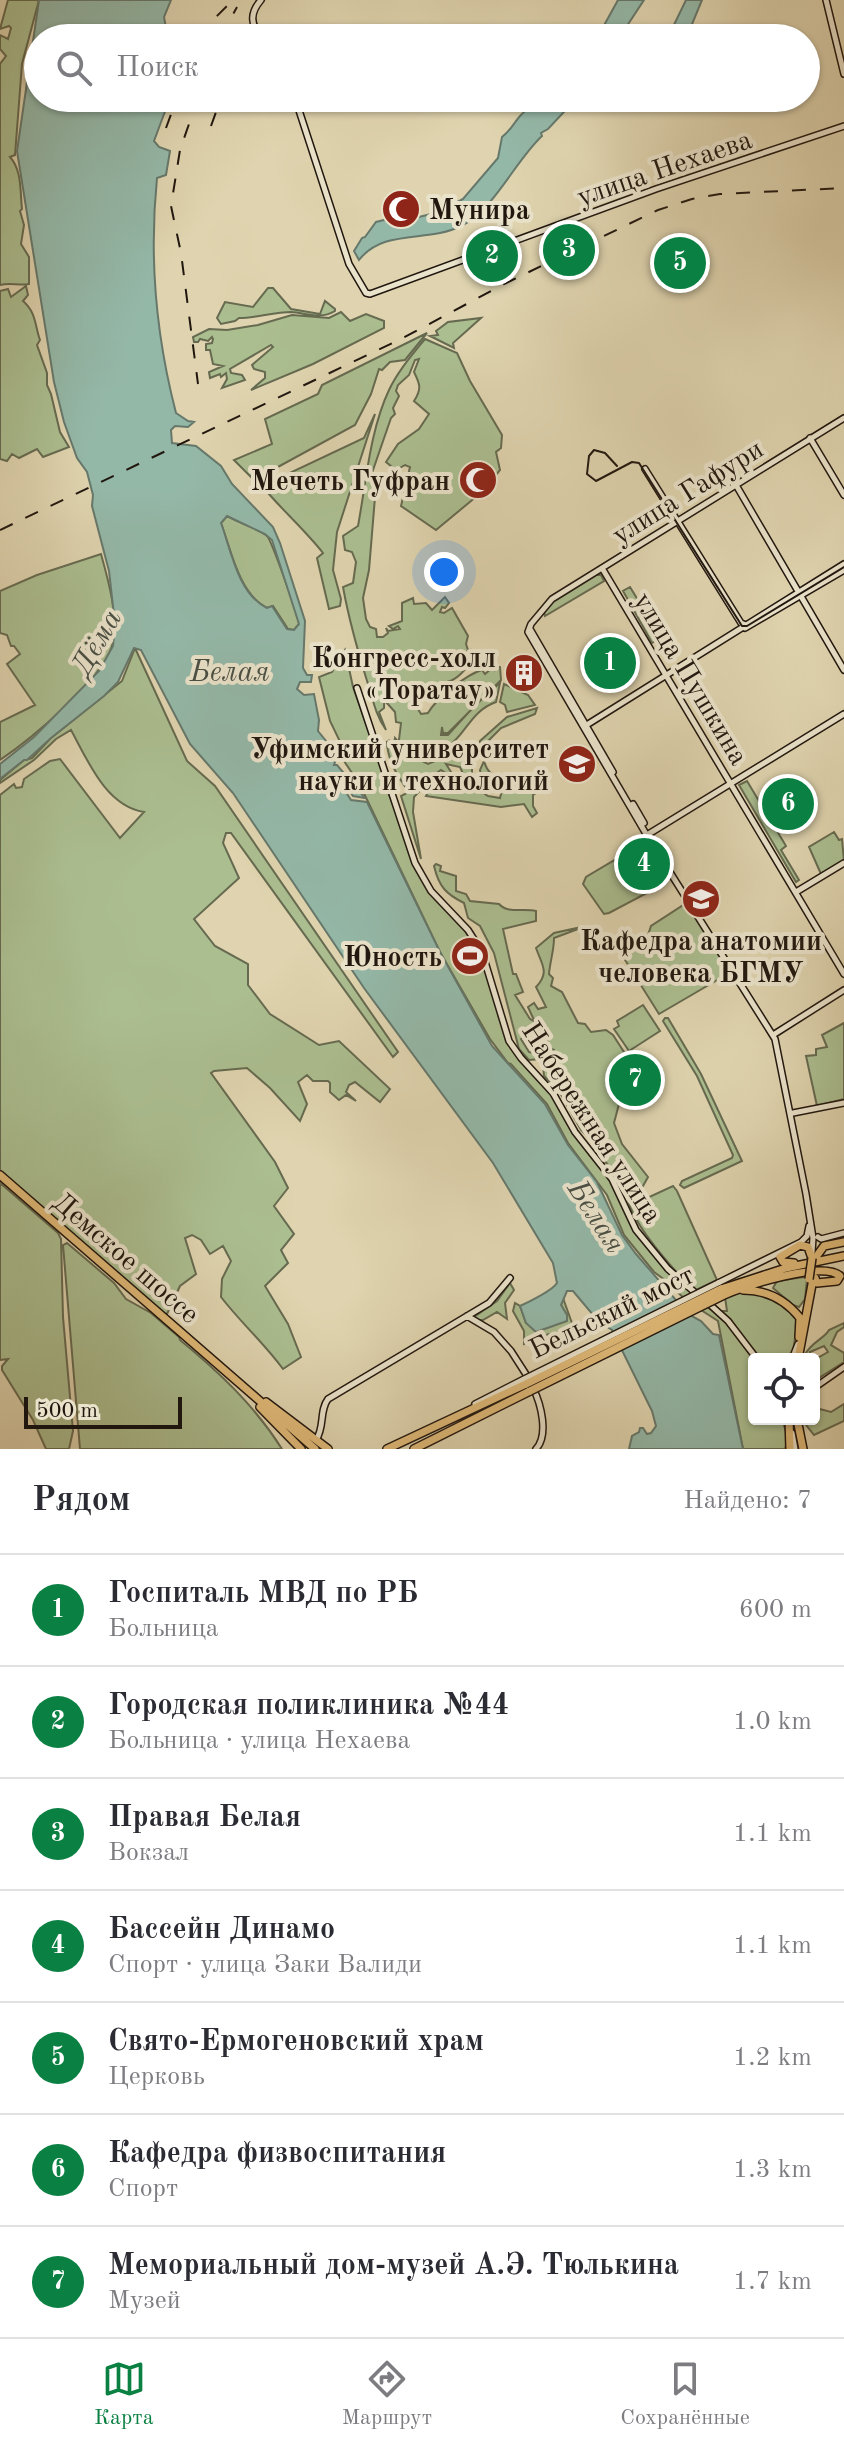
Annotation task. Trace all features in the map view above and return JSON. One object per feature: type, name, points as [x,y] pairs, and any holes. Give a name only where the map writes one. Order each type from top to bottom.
[{"type":"main road","name":"Демское шоссе","points":[[0,1175],[315,1449]]},
{"type":"main road","points":[[796,1353],[821,1248],[839,1243]]},
{"type":"main road","points":[[723,1290],[768,1274],[782,1255],[798,1246],[807,1246],[816,1264]]},
{"type":"main road","points":[[844,1258],[816,1264],[773,1282],[772,1290],[796,1308],[801,1307],[817,1287],[844,1283]]},
{"type":"main road","points":[[742,1273],[777,1261],[844,1267]]},
{"type":"main road","points":[[723,1290],[789,1276]]},
{"type":"main road","points":[[723,1290],[772,1294],[798,1315],[796,1353]]},
{"type":"main road","name":"Бельский мост","points":[[527,1385],[723,1290]]},
{"type":"main road","name":"Бельский мост","points":[[527,1385],[723,1290]]},
{"type":"main road","points":[[798,1340],[808,1299]]},
{"type":"main road","name":"Демское шоссе","points":[[226,1372],[328,1449]]},
{"type":"main road","points":[[240,1384],[301,1449]]},
{"type":"main road","points":[[387,1449],[527,1385]]},
{"type":"main road","points":[[414,1449],[527,1385]]},
{"type":"main road","points":[[792,1425],[792,1449]]},
{"type":"main road","points":[[794,1425],[803,1449]]},
{"type":"street","points":[[254,24],[252,14],[261,0]]},
{"type":"street","points":[[826,0],[840,45],[844,74]]},
{"type":"street","name":"улица Нехаева","points":[[300,112],[349,264],[366,293],[656,189],[842,127]]},
{"type":"street","name":"улица Гафури","points":[[586,725],[528,635],[529,628],[552,599],[844,418]]},
{"type":"street","points":[[810,438],[844,495]]},
{"type":"street","points":[[645,469],[743,628]]},
{"type":"street","points":[[736,485],[844,670]]},
{"type":"street","points":[[839,1243],[823,1242],[819,1235],[774,1034],[649,834],[586,725],[844,567]]},
{"type":"street","name":"улица Пушкина","points":[[602,568],[844,974]]},
{"type":"street","name":"Набережная улица","points":[[442,902],[417,862],[357,688],[415,863],[423,880],[442,902],[471,934],[482,952],[502,1020],[515,1050],[553,1093],[575,1132],[612,1179],[636,1230],[676,1276],[724,1317],[752,1353]]},
{"type":"street","points":[[649,834],[844,714]]},
{"type":"street","points":[[796,892],[844,863]]},
{"type":"street","points":[[774,1034],[844,990]]},
{"type":"street","points":[[774,1034],[816,1264]]},
{"type":"street","points":[[793,1113],[844,1103]]},
{"type":"street","points":[[723,1290],[742,1273],[777,1261],[805,1238],[809,1214]]},
{"type":"street","points":[[819,1235],[844,1233]]},
{"type":"street","points":[[816,1264],[819,1235]]},
{"type":"street","points":[[316,1440],[321,1432],[324,1406],[328,1399],[495,1299],[510,1278]]},
{"type":"street","name":"Бельский мост","points":[[527,1385],[723,1290]]},
{"type":"street","points":[[466,1316],[494,1332],[524,1369],[537,1395],[543,1432],[542,1441],[536,1449]]},
{"type":"street","points":[[820,1381],[844,1367]]},
{"type":"street","points":[[440,1423],[527,1385]]},
{"type":"shaded area","points":[[8,0],[39,0],[33,24],[24,24],[15,155],[10,157],[20,181],[20,211],[24,225],[21,244],[29,257],[29,284],[22,285],[0,285],[0,64],[6,56],[0,49],[0,35],[8,39],[11,28],[0,29]]},
{"type":"shaded area","points":[[26,286],[28,295],[23,301],[34,319],[47,385],[60,432],[69,447],[43,457],[37,449],[19,458],[12,454],[7,461],[0,459],[0,291],[8,289],[11,297]]},
{"type":"shaded area","points":[[268,288],[273,288],[291,309],[320,314],[325,301],[335,311],[318,316],[278,313],[239,318],[221,324],[217,318],[225,302],[253,307]]},
{"type":"shaded area","points":[[341,312],[350,321],[366,314],[384,321],[384,328],[313,364],[251,390],[265,378],[265,372],[254,369],[252,365],[273,347],[271,345],[230,369],[231,373],[242,375],[245,380],[222,388],[227,379],[226,373],[210,378],[209,372],[223,366],[213,364],[210,350],[206,350],[206,344],[212,343],[212,337],[208,341],[200,339],[194,342],[193,337],[209,329],[227,330],[258,325],[292,315],[329,318]]},
{"type":"shaded area","points":[[481,318],[453,343],[454,348],[430,336],[438,335],[436,331],[448,322]]},
{"type":"shaded area","points":[[427,333],[405,360],[390,362],[382,370],[379,369],[371,394],[355,425],[254,480],[234,460],[272,444],[265,419],[318,394],[322,385]]},
{"type":"shaded area","points":[[425,339],[457,353],[502,435],[501,448],[496,452],[500,470],[483,491],[436,530],[401,506],[410,467],[405,465],[396,470],[386,462],[398,444],[419,429],[429,414],[414,401],[419,386],[414,372],[419,359],[415,360],[409,375],[398,385],[396,391],[399,396],[393,408],[395,414],[372,473],[376,485],[369,570],[363,598],[366,619],[370,627],[376,629],[377,637],[383,637],[388,633],[386,628],[388,631],[400,629],[389,626],[402,621],[402,603],[413,598],[414,604],[426,603],[432,610],[445,597],[449,603],[440,612],[452,608],[468,636],[468,650],[462,660],[471,650],[476,656],[441,689],[416,700],[421,714],[428,713],[452,688],[482,670],[485,674],[493,667],[495,671],[494,666],[500,667],[501,680],[485,696],[500,683],[496,702],[476,715],[454,742],[433,753],[418,754],[428,764],[452,754],[472,763],[472,783],[463,782],[465,778],[460,767],[446,764],[458,783],[446,778],[447,774],[441,770],[438,772],[440,776],[429,781],[414,797],[413,812],[421,859],[401,796],[409,792],[394,768],[387,748],[387,741],[395,758],[390,741],[394,743],[395,738],[401,745],[401,723],[396,722],[395,712],[386,702],[393,685],[385,678],[384,708],[379,712],[386,730],[375,708],[348,612],[343,587],[353,583],[356,562],[352,552],[345,550],[343,536],[358,526],[373,439],[389,390]]},
{"type":"shaded area","points":[[375,414],[337,532],[333,570],[340,606],[329,609],[317,558],[323,553],[262,486],[364,438]]},
{"type":"shaded area","points":[[227,516],[267,536],[298,618],[299,624],[294,630],[288,629],[273,606],[267,608],[249,593],[221,523]]},
{"type":"shaded area","points":[[101,554],[115,625],[112,646],[80,692],[0,760],[0,722],[35,705],[7,664],[20,654],[11,646],[7,635],[0,633],[0,591]]},
{"type":"shaded area","points":[[601,575],[604,581],[545,616],[544,612],[554,600]]},
{"type":"shaded area","points":[[630,587],[661,638],[652,643],[623,591]]},
{"type":"shaded area","points":[[135,648],[187,761],[215,786],[398,1052],[393,1057],[231,833],[226,833],[223,843],[239,878],[194,919],[215,946],[248,964],[248,985],[270,1014],[319,1045],[339,1041],[390,1089],[380,1102],[355,1082],[349,1085],[346,1092],[356,1101],[346,1095],[339,1100],[330,1092],[328,1081],[313,1081],[307,1075],[298,1082],[307,1104],[300,1121],[247,1068],[211,1073],[275,1162],[288,1188],[274,1206],[294,1234],[281,1250],[288,1263],[265,1286],[288,1324],[301,1357],[283,1369],[221,1297],[222,1279],[231,1261],[223,1246],[210,1254],[201,1240],[192,1235],[185,1238],[196,1274],[180,1286],[166,1316],[0,1171],[0,795],[14,784],[16,788],[22,787],[24,779],[50,761],[60,759],[120,838],[144,812],[131,808],[109,792],[71,730],[56,739],[34,760],[0,783],[0,780],[24,760],[32,758],[51,738],[122,681]]},
{"type":"shaded area","points":[[345,650],[353,687],[383,779],[423,881],[477,945],[509,1042],[552,1094],[574,1132],[611,1180],[633,1228],[660,1262],[726,1321],[749,1353],[748,1425],[784,1425],[787,1437],[785,1449],[743,1449],[718,1321],[672,1287],[667,1287],[665,1280],[654,1272],[624,1235],[607,1195],[568,1143],[547,1104],[490,1039],[440,952],[360,785],[344,761],[346,754],[330,721],[319,677],[332,672]]},
{"type":"shaded area","points":[[504,684],[528,695],[535,705],[507,712],[500,702]]},
{"type":"shaded area","points":[[537,708],[535,714],[501,728],[483,746],[480,745],[480,741],[507,717]]},
{"type":"shaded area","points":[[484,761],[491,774],[504,781],[533,782],[539,791],[533,795],[537,813],[532,817],[524,804],[501,807],[426,796],[427,789],[442,781],[468,791],[476,788],[488,796],[500,798],[502,790],[499,788],[487,791],[477,785],[479,776],[482,781],[480,770]]},
{"type":"shaded area","points":[[747,781],[786,846],[781,850],[799,880],[796,882],[739,785]]},
{"type":"shaded area","points":[[834,832],[839,840],[842,839],[844,861],[821,874],[809,847]]},
{"type":"shaded area","points":[[645,842],[662,875],[645,884],[647,893],[604,914],[583,884],[586,877]]},
{"type":"shaded area","points":[[434,866],[441,866],[440,871],[456,876],[456,891],[466,894],[470,901],[499,904],[511,910],[536,911],[536,921],[503,929],[513,974],[516,974],[523,992],[515,995],[530,1019],[540,1024],[521,1039],[529,1052],[545,1053],[541,1059],[529,1060],[519,1049],[494,953],[480,926],[468,918],[464,903],[441,885]]},
{"type":"shaded area","points":[[688,902],[731,972],[659,1014],[615,944],[627,942],[638,935],[648,935],[651,926]]},
{"type":"shaded area","points":[[586,926],[554,938],[549,974],[553,978],[551,986],[562,992],[578,1023],[585,1024],[591,1032],[606,1030],[626,1055],[630,1055],[618,1062],[623,1089],[614,1123],[622,1144],[648,1177],[639,1193],[643,1200],[673,1186],[677,1191],[717,1280],[694,1291],[661,1255],[638,1222],[627,1193],[631,1182],[621,1180],[602,1158],[600,1149],[581,1130],[559,1091],[544,1076],[543,1065],[545,1069],[551,1068],[554,1050],[549,1048],[546,1026],[533,1018],[528,1007],[534,1003],[538,1009],[546,1007],[536,987],[544,973],[536,948],[554,933]]},
{"type":"shaded area","points":[[643,1005],[660,1031],[629,1051],[614,1029],[619,1026],[617,1021]]},
{"type":"shaded area","points":[[668,1018],[701,1074],[742,1161],[684,1188],[680,1185],[682,1181],[733,1155],[697,1076],[663,1021]]},
{"type":"shaded area","points":[[844,1023],[844,1099],[817,1106],[806,1056],[816,1055],[816,1049],[827,1047],[822,1035]]},
{"type":"shaded area","points":[[0,1183],[61,1239],[63,1317],[73,1431],[69,1449],[46,1449],[33,1420],[2,1370],[8,1359],[0,1360]]},
{"type":"shaded area","points":[[67,1243],[114,1283],[126,1299],[151,1313],[222,1377],[260,1418],[282,1449],[80,1449],[63,1245]]},
{"type":"shaded area","points":[[807,1279],[805,1299],[799,1307],[773,1288],[777,1281]]},
{"type":"shaded area","points":[[510,1283],[514,1290],[505,1303],[507,1319],[497,1312],[477,1320],[474,1317],[497,1301]]},
{"type":"shaded area","points":[[739,1292],[768,1293],[798,1317],[793,1353],[754,1353],[730,1319],[720,1311],[727,1311],[725,1297]]},
{"type":"shaded area","points":[[563,1298],[573,1326],[572,1332],[584,1329],[574,1342],[572,1338],[562,1347],[557,1340],[562,1336],[549,1334],[524,1344],[524,1331],[513,1311],[515,1303],[520,1306],[526,1323],[553,1325],[566,1321],[567,1315],[561,1305]]},
{"type":"shaded area","points":[[844,1323],[831,1345],[844,1353],[844,1362],[820,1377],[820,1357],[828,1352],[824,1346],[806,1353],[829,1330]]},
{"type":"shaded area","points":[[844,1404],[844,1421],[814,1435],[806,1425],[820,1425],[820,1409],[831,1412]]},
{"type":"water","name":"Белая","points":[[39,0],[171,0],[164,17],[165,24],[36,24]]},
{"type":"water","points":[[618,0],[644,0],[628,24],[605,24]]},
{"type":"water","points":[[686,0],[702,0],[692,24],[674,24]]},
{"type":"water","name":"Белая","points":[[24,103],[24,112],[165,112],[154,141],[159,147],[170,151],[166,175],[157,178],[154,237],[156,296],[163,355],[176,413],[194,422],[188,427],[175,426],[171,430],[172,443],[196,446],[221,466],[232,484],[273,527],[305,621],[303,668],[307,675],[312,675],[311,682],[300,682],[297,689],[304,695],[314,694],[318,731],[331,752],[338,754],[334,765],[365,798],[353,796],[348,789],[344,789],[351,800],[367,802],[440,952],[492,1046],[545,1104],[568,1145],[597,1182],[622,1235],[636,1254],[688,1314],[701,1321],[713,1334],[719,1335],[743,1449],[629,1449],[632,1436],[640,1428],[647,1434],[656,1426],[652,1411],[612,1330],[599,1322],[573,1291],[567,1291],[561,1305],[567,1321],[536,1332],[526,1323],[520,1306],[555,1286],[553,1263],[493,1163],[364,988],[233,793],[190,744],[141,650],[134,648],[118,682],[104,696],[0,779],[0,764],[34,737],[99,671],[113,646],[115,624],[109,571],[92,506],[93,495],[87,472],[77,458],[64,422],[54,382],[17,151]],"holes":[[[227,516],[272,540],[299,624],[294,630],[287,629],[272,606],[267,608],[249,593],[237,570],[221,523]]]},
{"type":"water","points":[[564,112],[541,133],[542,136],[494,197],[473,219],[448,231],[381,244],[359,260],[354,251],[376,222],[439,212],[463,199],[498,158],[502,137],[523,113]]},
{"type":"tram line","points":[[617,466],[605,453],[594,450],[589,456],[587,474],[596,481],[632,462],[639,463],[742,626],[747,626],[844,567]]},
{"type":"railway","points":[[209,24],[233,0]]},
{"type":"railway","points":[[228,24],[237,7]]},
{"type":"railway","points":[[166,128],[172,112]]},
{"type":"railway","points":[[193,112],[180,150],[171,206],[181,253],[198,384]]},
{"type":"railway","points":[[211,126],[216,112]]},
{"type":"railway","points":[[0,530],[401,339],[506,283],[658,210],[720,194],[844,188]]},
{"type":"place","name":"Мунира","points":[[401,209]]},
{"type":"place","name":"Правая Белая","points":[[569,250]]},
{"type":"place","name":"Городская поликлиника №44","points":[[492,256]]},
{"type":"place","name":"Свято-Ермогеновский храм","points":[[680,263]]},
{"type":"place","name":"Мечеть Гуфран","points":[[478,480]]},
{"type":"place","name":"Госпиталь МВД по РБ","points":[[610,663]]},
{"type":"place","name":"Конгресс-холл «Торатау»","points":[[524,673]]},
{"type":"place","name":"Уфимский университет науки и технологий","points":[[577,764]]},
{"type":"place","name":"Кафедра физвоспитания","points":[[788,804]]},
{"type":"place","name":"Бассейн Динамо","points":[[644,864]]},
{"type":"place","name":"Кафедра анатомии человека БГМУ","points":[[701,899]]},
{"type":"place","name":"Юность","points":[[470,956]]},
{"type":"place","name":"Мемориальный дом-музей А.Э. Тюлькина","points":[[635,1080]]},
{"type":"water label","name":"Дёма","points":[[96,642]]}]
